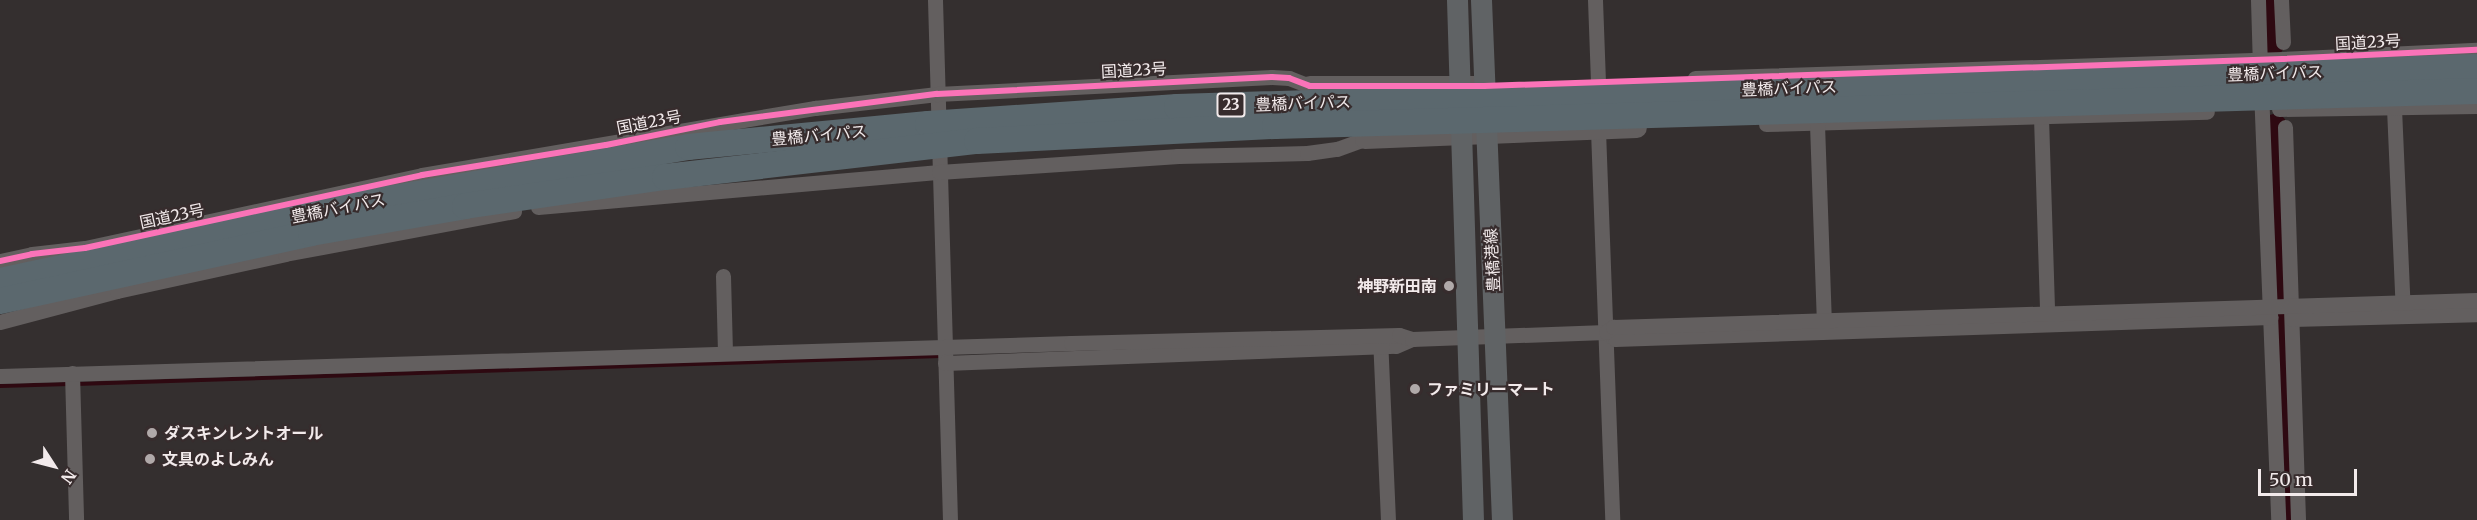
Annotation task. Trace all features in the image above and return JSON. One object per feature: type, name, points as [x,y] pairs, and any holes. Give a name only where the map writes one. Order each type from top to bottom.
[{"type":"highway","name":"豊橋バイパス","points":[[0,281],[370,201],[688,147],[928,124],[1177,107],[2477,67]]},
{"type":"highway","name":"23","points":[[688,147],[788,126],[875,112],[1310,86]]},
{"type":"highway","name":"豊橋バイパス","points":[[0,301],[311,233],[465,206],[665,177],[977,141],[1120,132],[2477,91]]},
{"type":"highway","name":"23","points":[[740,169],[866,164],[1166,143],[1365,139]]},
{"type":"main road","name":"豊橋港線","points":[[1457,0],[1473,520]]},
{"type":"main road","name":"豊橋港線","points":[[1482,0],[1485,135],[1496,335],[1502,520]]},
{"type":"street","points":[[935,0],[950,520]]},
{"type":"street","points":[[1595,0],[1598,82]]},
{"type":"street","points":[[2269,10],[2283,42]]},
{"type":"street","points":[[2269,10],[2260,58],[2278,520]]},
{"type":"street","name":"国道23号","points":[[1484,86],[2477,50]]},
{"type":"street","name":"国道23号","points":[[0,261],[32,254],[85,248],[422,175],[556,153],[720,122],[937,94],[1272,77],[1289,78],[1310,86]]},
{"type":"street","points":[[1708,78],[1709,124]]},
{"type":"street","points":[[1310,86],[1484,86]]},
{"type":"street","points":[[0,322],[117,291],[206,271],[518,210],[939,172],[1179,156],[1307,153],[1337,149],[1365,139],[1709,124],[1817,124],[2262,110],[2477,106]]},
{"type":"street","points":[[2394,108],[2403,310]]},
{"type":"street","points":[[2041,117],[2050,316]]},
{"type":"street","points":[[1817,124],[1829,324]]},
{"type":"street","points":[[2285,127],[2298,520]]},
{"type":"street","points":[[1598,130],[1612,520]]},
{"type":"street","points":[[556,153],[566,205]]},
{"type":"street","points":[[2264,154],[2286,154]]},
{"type":"street","points":[[194,225],[206,271]]},
{"type":"street","points":[[723,276],[726,353]]},
{"type":"street","points":[[2403,310],[2477,300]]},
{"type":"street","points":[[0,376],[945,347],[988,353],[1130,349],[1380,341],[1399,335],[1412,339],[1606,332],[1613,327],[1690,330],[1978,321],[2050,316],[2403,310],[2477,314]]},
{"type":"street","points":[[1380,341],[1388,520]]},
{"type":"street","points":[[945,363],[988,353]]},
{"type":"street","points":[[72,374],[76,520]]},
{"type":"waterway","points":[[2270,0],[2272,45]]},
{"type":"waterway","points":[[2275,126],[2288,520]]},
{"type":"waterway","points":[[76,384],[941,356]]},
{"type":"waterway","points":[[0,386],[69,384]]},
{"type":"cycle path","points":[[0,261],[32,254],[85,248],[422,175],[606,145],[720,122],[937,94],[1272,77],[1289,78],[1310,86],[1484,86],[2283,59],[2477,50]]},
{"type":"place","name":"神野新田南","points":[[1449,286]]},
{"type":"place","name":"ファミリーマート","points":[[1415,389]]},
{"type":"place","name":"ダスキンレントオール","points":[[152,433]]},
{"type":"place","name":"文具のよしみん","points":[[150,459]]}]
